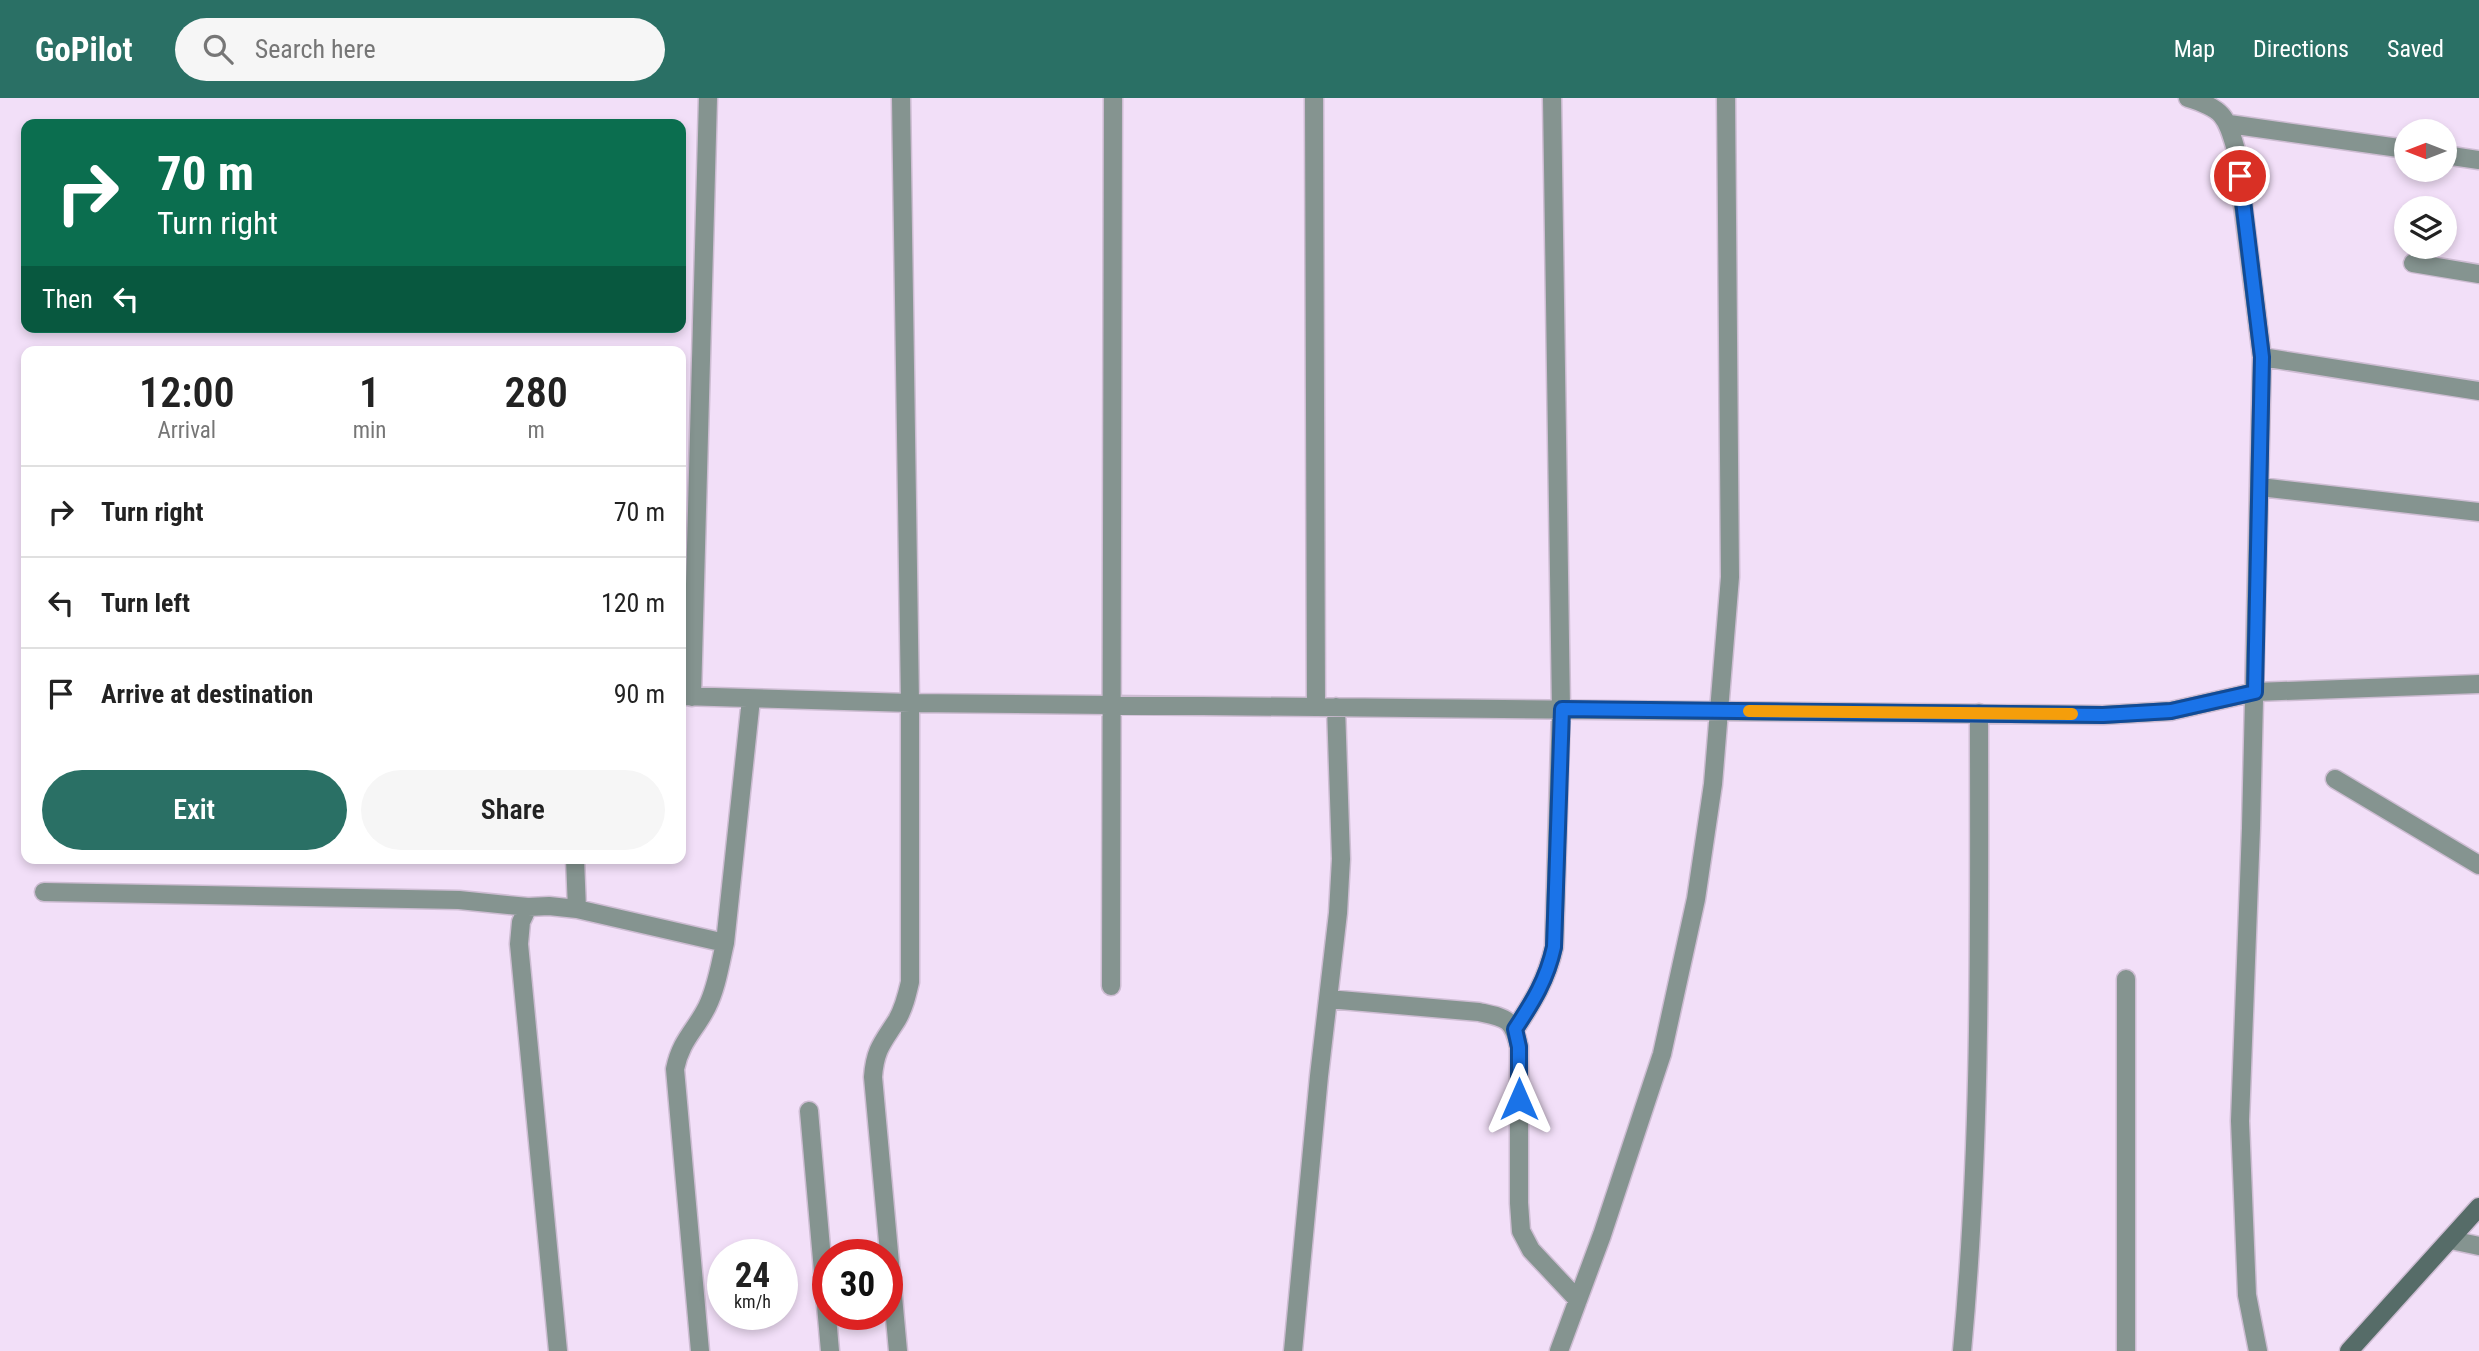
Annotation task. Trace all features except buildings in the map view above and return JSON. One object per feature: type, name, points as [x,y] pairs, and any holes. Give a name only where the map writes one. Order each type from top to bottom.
[{"type":"main road","points":[[2349,1351],[2479,1207]]},
{"type":"street","points":[[708,98],[686,696],[910,703],[2103,715],[2171,711],[2255,692],[2479,684]]},
{"type":"street","points":[[898,1351],[873,1077],[874,1058],[880,1043],[904,1006],[910,982],[910,703],[901,98]]},
{"type":"street","points":[[1111,986],[1113,98]]},
{"type":"street","points":[[1314,98],[1316,706]]},
{"type":"street","points":[[1515,1029],[1538,995],[1549,971],[1554,947],[1562,709],[1552,98]]},
{"type":"street","points":[[1559,1351],[1602,1235],[1662,1054],[1696,899],[1713,784],[1730,577],[1726,98]]},
{"type":"street","points":[[2188,98],[2212,105],[2229,124],[2236,150],[2262,357],[2255,692],[2239,1121],[2247,1296],[2258,1351]]},
{"type":"street","points":[[2229,124],[2394,147]]},
{"type":"street","points":[[2457,157],[2479,160]]},
{"type":"street","points":[[2413,263],[2479,274]]},
{"type":"street","points":[[2262,357],[2479,391]]},
{"type":"street","points":[[2260,486],[2479,512]]},
{"type":"street","points":[[700,1351],[675,1069],[679,1050],[707,1007],[717,980],[725,943],[751,699]]},
{"type":"street","points":[[1293,1351],[1338,913],[1341,859],[1336,707]]},
{"type":"street","points":[[1962,1351],[1972,1250],[1979,1061],[1979,713]]},
{"type":"street","points":[[2336,779],[2479,865]]},
{"type":"street","points":[[575,864],[577,909]]},
{"type":"street","points":[[44,892],[459,900],[528,907],[549,906],[577,909],[725,943]]},
{"type":"street","points":[[528,907],[521,922],[519,944],[558,1351]]},
{"type":"street","points":[[2126,979],[2126,1351]]},
{"type":"street","points":[[1328,999],[1479,1012],[1503,1017],[1515,1029],[1519,1047],[1521,1231],[1531,1250],[1578,1300]]},
{"type":"street","points":[[809,1111],[831,1351]]},
{"type":"street","points":[[2451,1240],[2479,1245]]},
{"type":"slow traffic","points":[[1749,711],[2072,714]]},
{"type":"route","points":[[1519,1099],[1519,1047],[1515,1029],[1538,995],[1549,971],[1554,947],[1562,709],[2103,715],[2171,711],[2255,692],[2262,357],[2240,176]]}]
